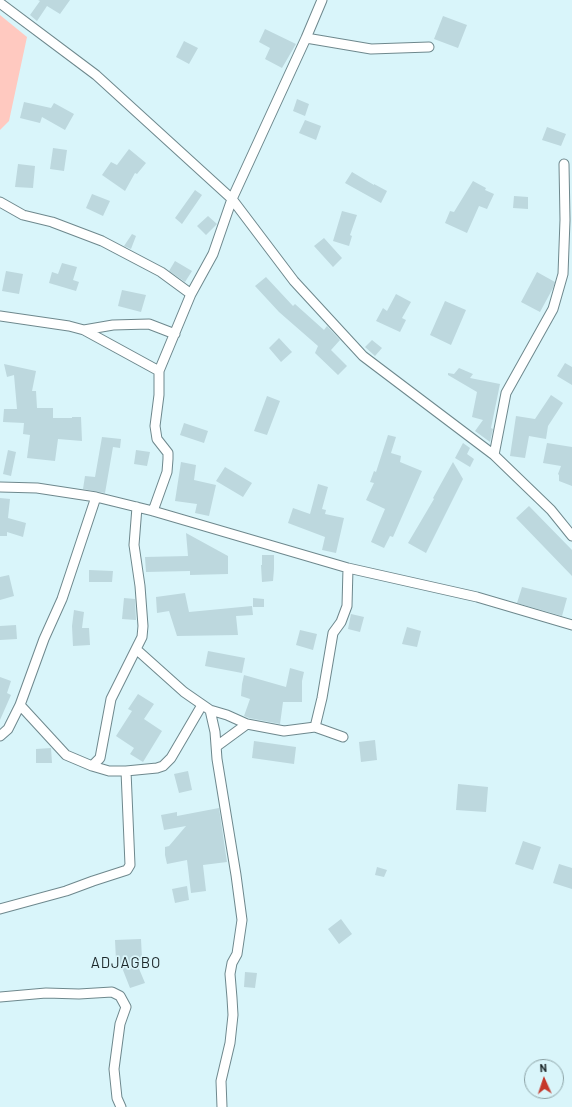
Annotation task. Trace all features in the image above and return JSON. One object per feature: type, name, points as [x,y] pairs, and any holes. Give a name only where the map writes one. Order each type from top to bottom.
[{"type":"street","points":[[153,511],[167,472],[168,459],[168,453],[157,440],[155,426],[160,371],[191,294],[213,254],[232,199],[322,0]]},
{"type":"street","points":[[0,4],[96,75],[232,199],[294,281],[363,356],[494,455],[551,510],[572,536]]},
{"type":"street","points":[[306,38],[371,49],[429,47]]},
{"type":"street","points":[[494,455],[506,393],[553,309],[563,274],[564,164]]},
{"type":"street","points":[[564,203],[572,196]]},
{"type":"street","points":[[0,202],[23,215],[52,222],[102,241],[161,272],[191,294]]},
{"type":"street","points":[[0,316],[68,326],[84,330],[160,371]]},
{"type":"street","points":[[84,330],[113,325],[149,324],[175,334]]},
{"type":"street","points":[[0,488],[37,488],[96,497],[153,511],[348,568],[477,597],[572,625]]},
{"type":"street","points":[[0,736],[8,729],[20,705],[44,639],[62,599],[96,497]]},
{"type":"street","points":[[92,766],[100,758],[111,699],[142,637],[143,626],[140,586],[134,545],[137,507]]},
{"type":"street","points":[[315,728],[322,698],[332,633],[341,622],[347,606],[348,568]]},
{"type":"street","points":[[136,649],[184,692],[206,707],[247,724],[284,731],[315,728],[343,737]]},
{"type":"street","points":[[20,705],[66,755],[92,766],[109,771],[126,771],[163,766],[171,758],[206,707]]},
{"type":"street","points":[[206,707],[215,732],[217,759],[242,920],[237,954],[232,963],[230,974],[233,1015],[230,1043],[221,1082],[222,1107]]},
{"type":"street","points":[[217,746],[247,724]]},
{"type":"street","points":[[0,909],[66,892],[129,868],[126,771]]},
{"type":"street","points":[[0,997],[46,993],[79,994],[112,992],[120,996],[126,1007],[120,1024],[114,1069],[116,1098],[121,1107]]},
{"type":"shaded area","points":[[0,15],[27,37],[9,121],[0,130]]},
{"type":"building","points":[[38,0],[70,0],[60,14],[47,6],[37,21],[30,15],[40,1]]},
{"type":"building","points":[[443,16],[467,25],[458,48],[434,39]]},
{"type":"building","points":[[265,29],[296,44],[282,68],[265,59],[270,48],[259,42]]},
{"type":"building","points":[[184,41],[198,48],[189,64],[176,57]]},
{"type":"building","points":[[297,99],[309,104],[305,116],[293,111]]},
{"type":"building","points":[[24,102],[51,108],[54,103],[74,114],[65,130],[42,117],[40,123],[20,118]]},
{"type":"building","points":[[305,120],[321,126],[316,140],[299,133]]},
{"type":"building","points":[[547,127],[566,134],[561,146],[542,140]]},
{"type":"building","points":[[53,148],[67,150],[64,171],[50,169]]},
{"type":"building","points":[[129,149],[146,163],[137,174],[135,173],[125,191],[102,175],[111,162],[117,165]]},
{"type":"building","points":[[18,164],[35,166],[33,188],[15,187]]},
{"type":"building","points":[[352,172],[387,191],[381,203],[345,183]]},
{"type":"building","points":[[473,181],[486,188],[485,190],[494,194],[487,209],[479,206],[467,233],[445,223],[450,211],[454,212]]},
{"type":"building","points":[[195,190],[202,195],[182,224],[175,218]]},
{"type":"building","points":[[92,194],[110,201],[103,216],[86,208]]},
{"type":"building","points":[[514,196],[528,197],[528,209],[513,208]]},
{"type":"building","points":[[342,211],[357,215],[350,235],[352,236],[349,246],[333,241]]},
{"type":"building","points":[[208,216],[217,224],[206,235],[197,226]]},
{"type":"building","points":[[132,234],[136,236],[131,249],[124,246]]},
{"type":"building","points":[[324,238],[342,258],[333,267],[314,246]]},
{"type":"building","points":[[175,261],[192,271],[185,282],[169,271]]},
{"type":"building","points":[[62,263],[77,267],[73,280],[79,282],[76,291],[49,283],[52,272],[58,274]]},
{"type":"building","points":[[6,271],[23,274],[19,294],[2,291]]},
{"type":"building","points":[[537,272],[555,282],[540,312],[521,302]]},
{"type":"building","points":[[266,277],[293,306],[295,304],[324,330],[327,326],[340,340],[331,350],[347,366],[338,375],[315,353],[318,346],[279,312],[255,286]]},
{"type":"building","points":[[122,290],[146,295],[141,312],[118,306]]},
{"type":"building","points":[[396,294],[411,302],[402,318],[406,320],[400,332],[376,321],[383,308],[387,311]]},
{"type":"building","points":[[445,301],[466,310],[451,345],[430,335]]},
{"type":"building","points":[[279,338],[292,352],[281,362],[269,348]]},
{"type":"building","points":[[372,340],[382,348],[375,356],[365,347]]},
{"type":"building","points":[[565,363],[572,367],[572,385],[557,376]]},
{"type":"building","points":[[4,364],[36,371],[32,391],[36,391],[37,408],[53,408],[53,418],[81,417],[82,441],[58,439],[55,461],[27,458],[30,435],[23,434],[24,423],[3,422],[4,409],[17,409],[14,375],[7,377]]},
{"type":"building","points":[[459,368],[473,374],[470,378],[500,384],[491,428],[493,429],[490,442],[475,431],[483,420],[472,417],[477,392],[448,375],[448,373],[454,374]]},
{"type":"building","points":[[551,395],[563,403],[548,426],[546,439],[529,436],[525,458],[510,456],[516,416],[535,419]]},
{"type":"building","points":[[267,396],[280,401],[267,435],[254,431]]},
{"type":"building","points":[[184,423],[208,431],[204,443],[180,435]]},
{"type":"building","points":[[388,435],[396,437],[391,453],[401,456],[400,462],[422,471],[393,537],[390,536],[384,548],[371,542],[385,509],[366,500],[374,483],[370,482],[374,471],[376,472]]},
{"type":"building","points":[[102,437],[121,439],[120,448],[113,447],[105,493],[83,489],[85,476],[95,477]]},
{"type":"building","points":[[463,443],[470,448],[467,454],[474,459],[470,467],[455,458]]},
{"type":"building","points":[[547,443],[572,447],[572,486],[559,481],[558,474],[561,466],[543,463]]},
{"type":"building","points":[[8,450],[16,452],[11,476],[3,474]]},
{"type":"building","points":[[136,450],[150,452],[147,466],[134,464]]},
{"type":"building","points":[[181,462],[196,465],[194,480],[216,485],[209,516],[195,513],[197,504],[175,501]]},
{"type":"building","points":[[453,462],[463,479],[426,553],[408,543],[434,499],[433,498]]},
{"type":"building","points":[[225,467],[252,483],[243,497],[216,481]]},
{"type":"building","points":[[318,484],[328,487],[322,509],[326,510],[325,514],[344,518],[336,553],[322,550],[325,537],[288,523],[293,508],[310,514]]},
{"type":"building","points":[[0,498],[10,499],[8,518],[26,523],[23,537],[7,532],[7,536],[0,536]]},
{"type":"building","points":[[529,506],[572,550],[572,576],[516,518]]},
{"type":"building","points":[[186,533],[228,556],[228,574],[190,575],[190,571],[146,572],[145,557],[188,556]]},
{"type":"building","points":[[262,555],[274,555],[273,581],[262,582]]},
{"type":"building","points":[[89,570],[113,571],[112,582],[89,582]]},
{"type":"building","points":[[9,575],[14,596],[0,600],[0,577]]},
{"type":"building","points":[[522,587],[567,598],[562,616],[517,603]]},
{"type":"building","points":[[185,593],[189,612],[252,606],[253,615],[236,616],[238,635],[177,636],[169,611],[157,613],[156,597]]},
{"type":"building","points":[[124,598],[135,599],[136,620],[122,619]]},
{"type":"building","points":[[253,598],[264,599],[264,607],[253,607]]},
{"type":"building","points":[[74,610],[84,612],[82,628],[89,628],[90,645],[73,646],[72,626]]},
{"type":"building","points":[[351,614],[364,617],[360,632],[348,629]]},
{"type":"building","points":[[16,625],[17,639],[0,640],[0,626]]},
{"type":"building","points":[[407,627],[421,631],[417,647],[402,644]]},
{"type":"building","points":[[300,630],[317,634],[313,650],[296,645]]},
{"type":"building","points":[[208,651],[245,658],[242,673],[205,666]]},
{"type":"building","points":[[290,668],[304,672],[302,681],[302,702],[283,702],[280,724],[244,716],[250,699],[241,696],[244,675],[286,687]]},
{"type":"building","points":[[0,677],[11,681],[7,693],[11,695],[0,720]]},
{"type":"building","points":[[138,694],[154,704],[144,719],[162,731],[143,762],[130,754],[134,748],[116,736],[132,711],[128,709]]},
{"type":"building","points":[[375,740],[377,760],[361,762],[359,742]]},
{"type":"building","points":[[254,741],[296,747],[294,764],[252,758]]},
{"type":"building","points":[[51,748],[52,763],[36,763],[36,749]]},
{"type":"building","points":[[188,771],[192,790],[179,793],[174,774]]},
{"type":"building","points":[[458,784],[488,787],[486,812],[456,810]]},
{"type":"building","points":[[219,808],[227,862],[203,865],[206,891],[191,893],[187,860],[167,864],[165,855],[165,847],[169,846],[186,826],[164,830],[161,815],[177,812],[177,816]]},
{"type":"building","points":[[523,841],[541,847],[533,870],[515,864]]},
{"type":"building","points":[[559,864],[572,868],[572,889],[553,883]]},
{"type":"building","points":[[377,867],[387,870],[384,877],[375,875]]},
{"type":"building","points":[[187,886],[189,900],[175,903],[172,889]]},
{"type":"building","points":[[341,919],[352,934],[339,944],[328,929]]},
{"type":"building","points":[[141,939],[142,959],[135,959],[145,983],[130,988],[119,960],[116,960],[115,940]]},
{"type":"building","points":[[245,972],[257,973],[255,988],[244,987]]},
{"type":"district","name":"ADJAGBO","points":[[126,963]]}]
